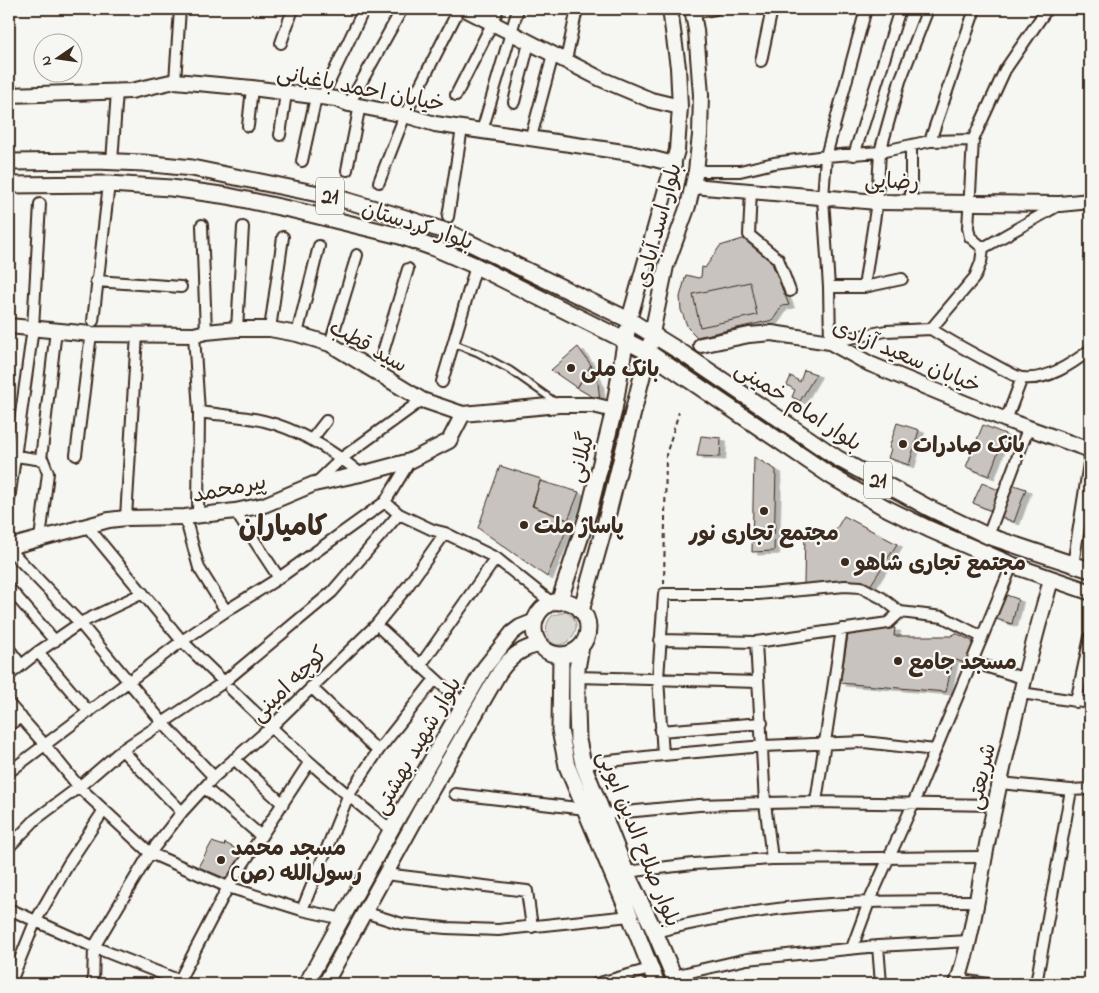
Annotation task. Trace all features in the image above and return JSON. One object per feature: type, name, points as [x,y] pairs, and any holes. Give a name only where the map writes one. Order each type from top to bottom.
[{"type":"main road","name":"بلوار کردستان","points":[[9,162],[112,162],[192,168],[234,175],[338,198],[445,231],[629,320]]},
{"type":"main road","name":"بلوار کردستان","points":[[9,185],[109,184],[228,196],[400,236],[476,266],[648,352]]},
{"type":"main road","name":"بلوار امام خمینی","points":[[629,320],[652,333],[837,458],[929,508],[988,536],[1073,566],[1090,570]]},
{"type":"main road","name":"گیلانی","points":[[556,603],[589,511],[614,410],[629,320]]},
{"type":"main road","name":"گیلانی","points":[[580,611],[606,522],[652,333]]},
{"type":"main road","name":"بلوار امام خمینی","points":[[648,352],[831,476],[884,507],[929,530],[1012,565],[1090,592]]},
{"type":"main road","points":[[556,603],[571,604],[580,611],[585,617],[587,628],[585,640],[581,646],[572,652],[561,655],[549,652],[540,645],[535,633],[535,621],[543,608],[556,603]]},
{"type":"main road","name":"بلوار صلاح الدین ایوبی","points":[[581,646],[577,677],[578,740],[583,764],[626,872],[655,932],[675,980]]},
{"type":"main road","name":"بلوار صلاح الدین ایوبی","points":[[561,655],[560,730],[567,766],[657,984]]},
{"type":"street","points":[[175,80],[180,9]]},
{"type":"street","points":[[281,43],[293,9]]},
{"type":"street","points":[[302,161],[319,97],[364,9]]},
{"type":"street","points":[[347,170],[355,105],[402,9]]},
{"type":"street","points":[[379,182],[405,115],[459,9]]},
{"type":"street","points":[[465,9],[601,79],[651,100],[680,107]]},
{"type":"street","points":[[456,95],[498,9]]},
{"type":"street","points":[[482,131],[518,9]]},
{"type":"street","points":[[566,60],[577,9]]},
{"type":"street","name":"بلوار اسد آبادی","points":[[629,320],[674,164],[678,136],[680,107],[678,66],[670,9]]},
{"type":"street","points":[[692,11],[715,9]]},
{"type":"street","points":[[761,61],[772,9]]},
{"type":"street","points":[[866,9],[826,156],[823,198],[829,287],[830,342],[886,331],[931,329],[958,346],[1022,378],[1034,378],[1050,374],[1078,359],[1090,350]]},
{"type":"street","points":[[854,155],[900,9]]},
{"type":"street","points":[[864,287],[877,202],[880,152],[900,81],[928,9]]},
{"type":"street","points":[[930,141],[974,9]]},
{"type":"street","points":[[983,248],[970,237],[968,228],[971,203],[973,140],[1006,70],[1047,9]]},
{"type":"street","name":"بلوار اسد آبادی","points":[[652,333],[666,266],[688,206],[696,171],[700,135],[701,95],[698,50],[692,11]]},
{"type":"street","points":[[514,102],[530,43]]},
{"type":"street","points":[[531,137],[553,55]]},
{"type":"street","name":"خیابان احمد باغبانی","points":[[9,95],[131,91],[175,80],[336,99],[435,124],[630,153],[674,164]]},
{"type":"street","points":[[248,126],[252,88]]},
{"type":"street","points":[[112,162],[117,91]]},
{"type":"street","points":[[280,135],[286,92]]},
{"type":"street","points":[[448,217],[462,128]]},
{"type":"street","points":[[696,171],[740,171],[774,163],[826,156],[880,152],[930,141],[973,140]]},
{"type":"street","points":[[911,146],[911,203]]},
{"type":"street","points":[[76,455],[109,184]]},
{"type":"street","name":"رضایی","points":[[694,186],[877,202],[1060,204],[1090,201]]},
{"type":"street","points":[[751,190],[749,234],[778,259],[790,291]]},
{"type":"street","points":[[9,500],[12,455],[33,328],[40,204]]},
{"type":"street","points":[[983,248],[1060,204]]},
{"type":"street","points":[[202,225],[199,412],[191,516],[199,568],[226,611]]},
{"type":"street","points":[[237,329],[243,227]]},
{"type":"street","points":[[270,329],[283,237]]},
{"type":"street","points":[[297,334],[319,246]]},
{"type":"street","points":[[931,329],[976,278],[983,248]]},
{"type":"street","points":[[330,344],[357,255]]},
{"type":"street","points":[[442,382],[455,344],[476,266]]},
{"type":"street","points":[[377,372],[408,269]]},
{"type":"street","points":[[829,287],[864,287],[902,279]]},
{"type":"street","points":[[96,281],[181,287]]},
{"type":"street","name":"سید قطب","points":[[9,326],[56,330],[92,327],[137,334],[200,334],[237,329],[270,329],[297,334],[330,344],[422,400],[463,414],[559,404],[593,405],[614,410]]},
{"type":"street","points":[[41,459],[56,330]]},
{"type":"street","name":"خیابان سعید آزادی","points":[[701,345],[749,335],[772,333],[830,342],[870,364],[1028,429],[1090,450]]},
{"type":"street","points":[[126,518],[137,334]]},
{"type":"street","points":[[1006,420],[1022,378]]},
{"type":"street","points":[[314,484],[342,458],[422,400]]},
{"type":"street","points":[[199,412],[264,421],[312,439],[342,458],[361,474]]},
{"type":"street","name":"پیرمحمد","points":[[9,548],[87,526],[126,518],[191,516],[235,511],[264,505],[314,484],[410,461],[449,441],[463,414]]},
{"type":"street","points":[[312,439],[326,421]]},
{"type":"street","points":[[988,536],[1028,429]]},
{"type":"street","points":[[12,455],[41,459],[46,464],[48,473],[40,539]]},
{"type":"street","points":[[1073,566],[1090,457]]},
{"type":"street","points":[[9,772],[182,641],[279,578],[385,502],[410,461]]},
{"type":"street","points":[[385,502],[399,514],[433,530],[445,533],[496,558],[556,603]]},
{"type":"street","points":[[235,511],[279,578]]},
{"type":"street","points":[[9,847],[36,819],[79,787],[122,750],[163,723],[227,686],[332,592],[399,514]]},
{"type":"street","points":[[87,526],[182,641],[270,728],[348,796],[391,830]]},
{"type":"street","name":"کوچه امینی","points":[[94,947],[150,853],[182,812],[214,777],[270,728],[376,625],[407,587],[445,533]]},
{"type":"street","points":[[9,548],[80,624],[163,723],[214,777]]},
{"type":"street","points":[[420,666],[496,558]]},
{"type":"street","points":[[852,948],[869,902],[913,804],[1012,565]]},
{"type":"street","name":"شریعتی","points":[[958,982],[969,941],[984,857],[1024,678],[1051,580]]},
{"type":"street","points":[[663,755],[658,678],[664,594],[758,594],[844,586],[861,587],[882,598],[900,612],[943,617],[982,637]]},
{"type":"street","points":[[9,588],[55,641]]},
{"type":"street","points":[[9,675],[38,652],[80,624],[143,593]]},
{"type":"street","points":[[660,640],[756,642],[888,623],[900,612]]},
{"type":"street","name":"بلوار شهید بهشتی","points":[[306,984],[391,830],[485,667],[503,643],[520,627],[535,621]]},
{"type":"street","points":[[816,802],[842,629]]},
{"type":"street","points":[[382,630],[464,705]]},
{"type":"street","points":[[1076,702],[1090,637]]},
{"type":"street","points":[[756,642],[765,803],[772,859]]},
{"type":"street","name":"بلوار شهید بهشتی","points":[[325,984],[499,673],[509,660],[524,649],[540,645]]},
{"type":"street","points":[[9,649],[21,665]]},
{"type":"street","points":[[38,652],[89,712]]},
{"type":"street","points":[[972,662],[1024,678]]},
{"type":"street","points":[[577,677],[758,682]]},
{"type":"street","points":[[302,910],[348,796],[378,750],[435,679]]},
{"type":"street","points":[[311,687],[378,750]]},
{"type":"street","points":[[1021,693],[1090,703]]},
{"type":"street","points":[[9,704],[79,787],[150,853],[228,887],[302,910],[343,919]]},
{"type":"street","points":[[9,725],[21,717]]},
{"type":"street","points":[[660,731],[762,723]]},
{"type":"street","points":[[583,764],[763,746],[864,742],[935,750]]},
{"type":"street","points":[[122,750],[182,812]]},
{"type":"street","points":[[234,759],[283,804]]},
{"type":"street","points":[[9,909],[35,922],[183,983],[228,887],[309,763]]},
{"type":"street","points":[[1000,783],[1071,790],[1090,789]]},
{"type":"street","points":[[205,788],[262,836]]},
{"type":"street","points":[[1036,984],[1071,790]]},
{"type":"street","points":[[454,794],[586,809]]},
{"type":"street","points":[[604,814],[699,804],[816,802],[995,805]]},
{"type":"street","points":[[10,984],[35,922],[69,863],[104,810]]},
{"type":"street","points":[[626,872],[693,864],[772,859],[984,857]]},
{"type":"street","points":[[385,874],[527,891],[532,928]]},
{"type":"street","points":[[655,932],[697,921],[800,907],[869,902],[977,901]]},
{"type":"street","points":[[364,912],[402,924],[498,930],[532,928],[630,916]]},
{"type":"street","points":[[675,980],[747,960],[852,948],[969,941]]},
{"type":"street","points":[[878,946],[880,984]]},
{"type":"street","points":[[93,984],[94,947]]},
{"type":"street","points":[[596,984],[650,969]]},
{"type":"street","points":[[1089,984],[1090,978]]},
{"type":"street","points":[[958,982],[989,984]]},
{"type":"lane","points":[[455,344],[478,353],[510,370],[559,404]]},
{"type":"path","points":[[664,594],[666,455],[679,412]]},
{"type":"shaded area","points":[[566,612],[574,618],[576,626],[570,640],[557,645],[551,642],[547,633],[548,621],[553,615]]},
{"type":"building","points":[[746,238],[771,261],[789,305],[782,306],[773,320],[697,337],[688,328],[681,310],[680,297],[686,275],[701,277],[702,267],[705,268],[720,246]]},
{"type":"building","points":[[750,282],[757,315],[700,327],[693,294]]},
{"type":"building","name":"بانک ملی","points":[[578,347],[591,365],[577,388],[551,370]]},
{"type":"building","points":[[591,365],[598,383],[600,401],[577,388]]},
{"type":"building","points":[[804,370],[816,374],[800,401],[792,397],[795,390],[787,385],[791,376],[800,382]]},
{"type":"building","name":"بانک صادرات","points":[[897,423],[919,430],[909,465],[888,458],[891,449],[889,448]]},
{"type":"building","points":[[983,425],[1005,434],[989,476],[966,467]]},
{"type":"building","points":[[701,436],[721,438],[720,457],[697,456]]},
{"type":"building","name":"مجتمع تجاری نور","points":[[754,457],[776,470],[774,551],[752,552]]},
{"type":"building","name":"پاساژ ملت","points":[[500,466],[541,479],[532,506],[570,521],[547,577],[478,528]]},
{"type":"building","points":[[540,481],[579,492],[568,520],[533,506]]},
{"type":"building","points":[[982,483],[1001,491],[993,509],[989,510],[973,503]]},
{"type":"building","points":[[1011,484],[1026,489],[1014,522],[1000,515]]},
{"type":"building","name":"مجتمع تجاری شاهو","points":[[844,516],[897,544],[870,586],[849,580],[804,584],[805,531],[817,533],[829,541]]},
{"type":"building","points":[[1006,595],[1018,599],[1012,624],[996,619]]},
{"type":"building","name":"مسجد جامع","points":[[895,628],[894,636],[951,636],[956,633],[974,642],[965,663],[953,659],[946,692],[840,683],[849,629]]},
{"type":"building","name":"مسجد محمد رسول‌الله (ص)","points":[[212,842],[224,846],[225,843],[244,853],[227,879],[198,867]]},
{"type":"place","name":"بانک ملی","points":[[571,368]]},
{"type":"place","name":"بانک صادرات","points":[[903,444]]},
{"type":"place","name":"مجتمع تجاری نور","points":[[764,511]]},
{"type":"place","name":"پاساژ ملت","points":[[524,525]]},
{"type":"place","name":"مجتمع تجاری شاهو","points":[[845,562]]},
{"type":"place","name":"مسجد جامع","points":[[898,661]]},
{"type":"place","name":"مسجد محمد رسول‌الله (ص)","points":[[221,860]]},
{"type":"district","name":"کامیاران","points":[[283,525]]}]
